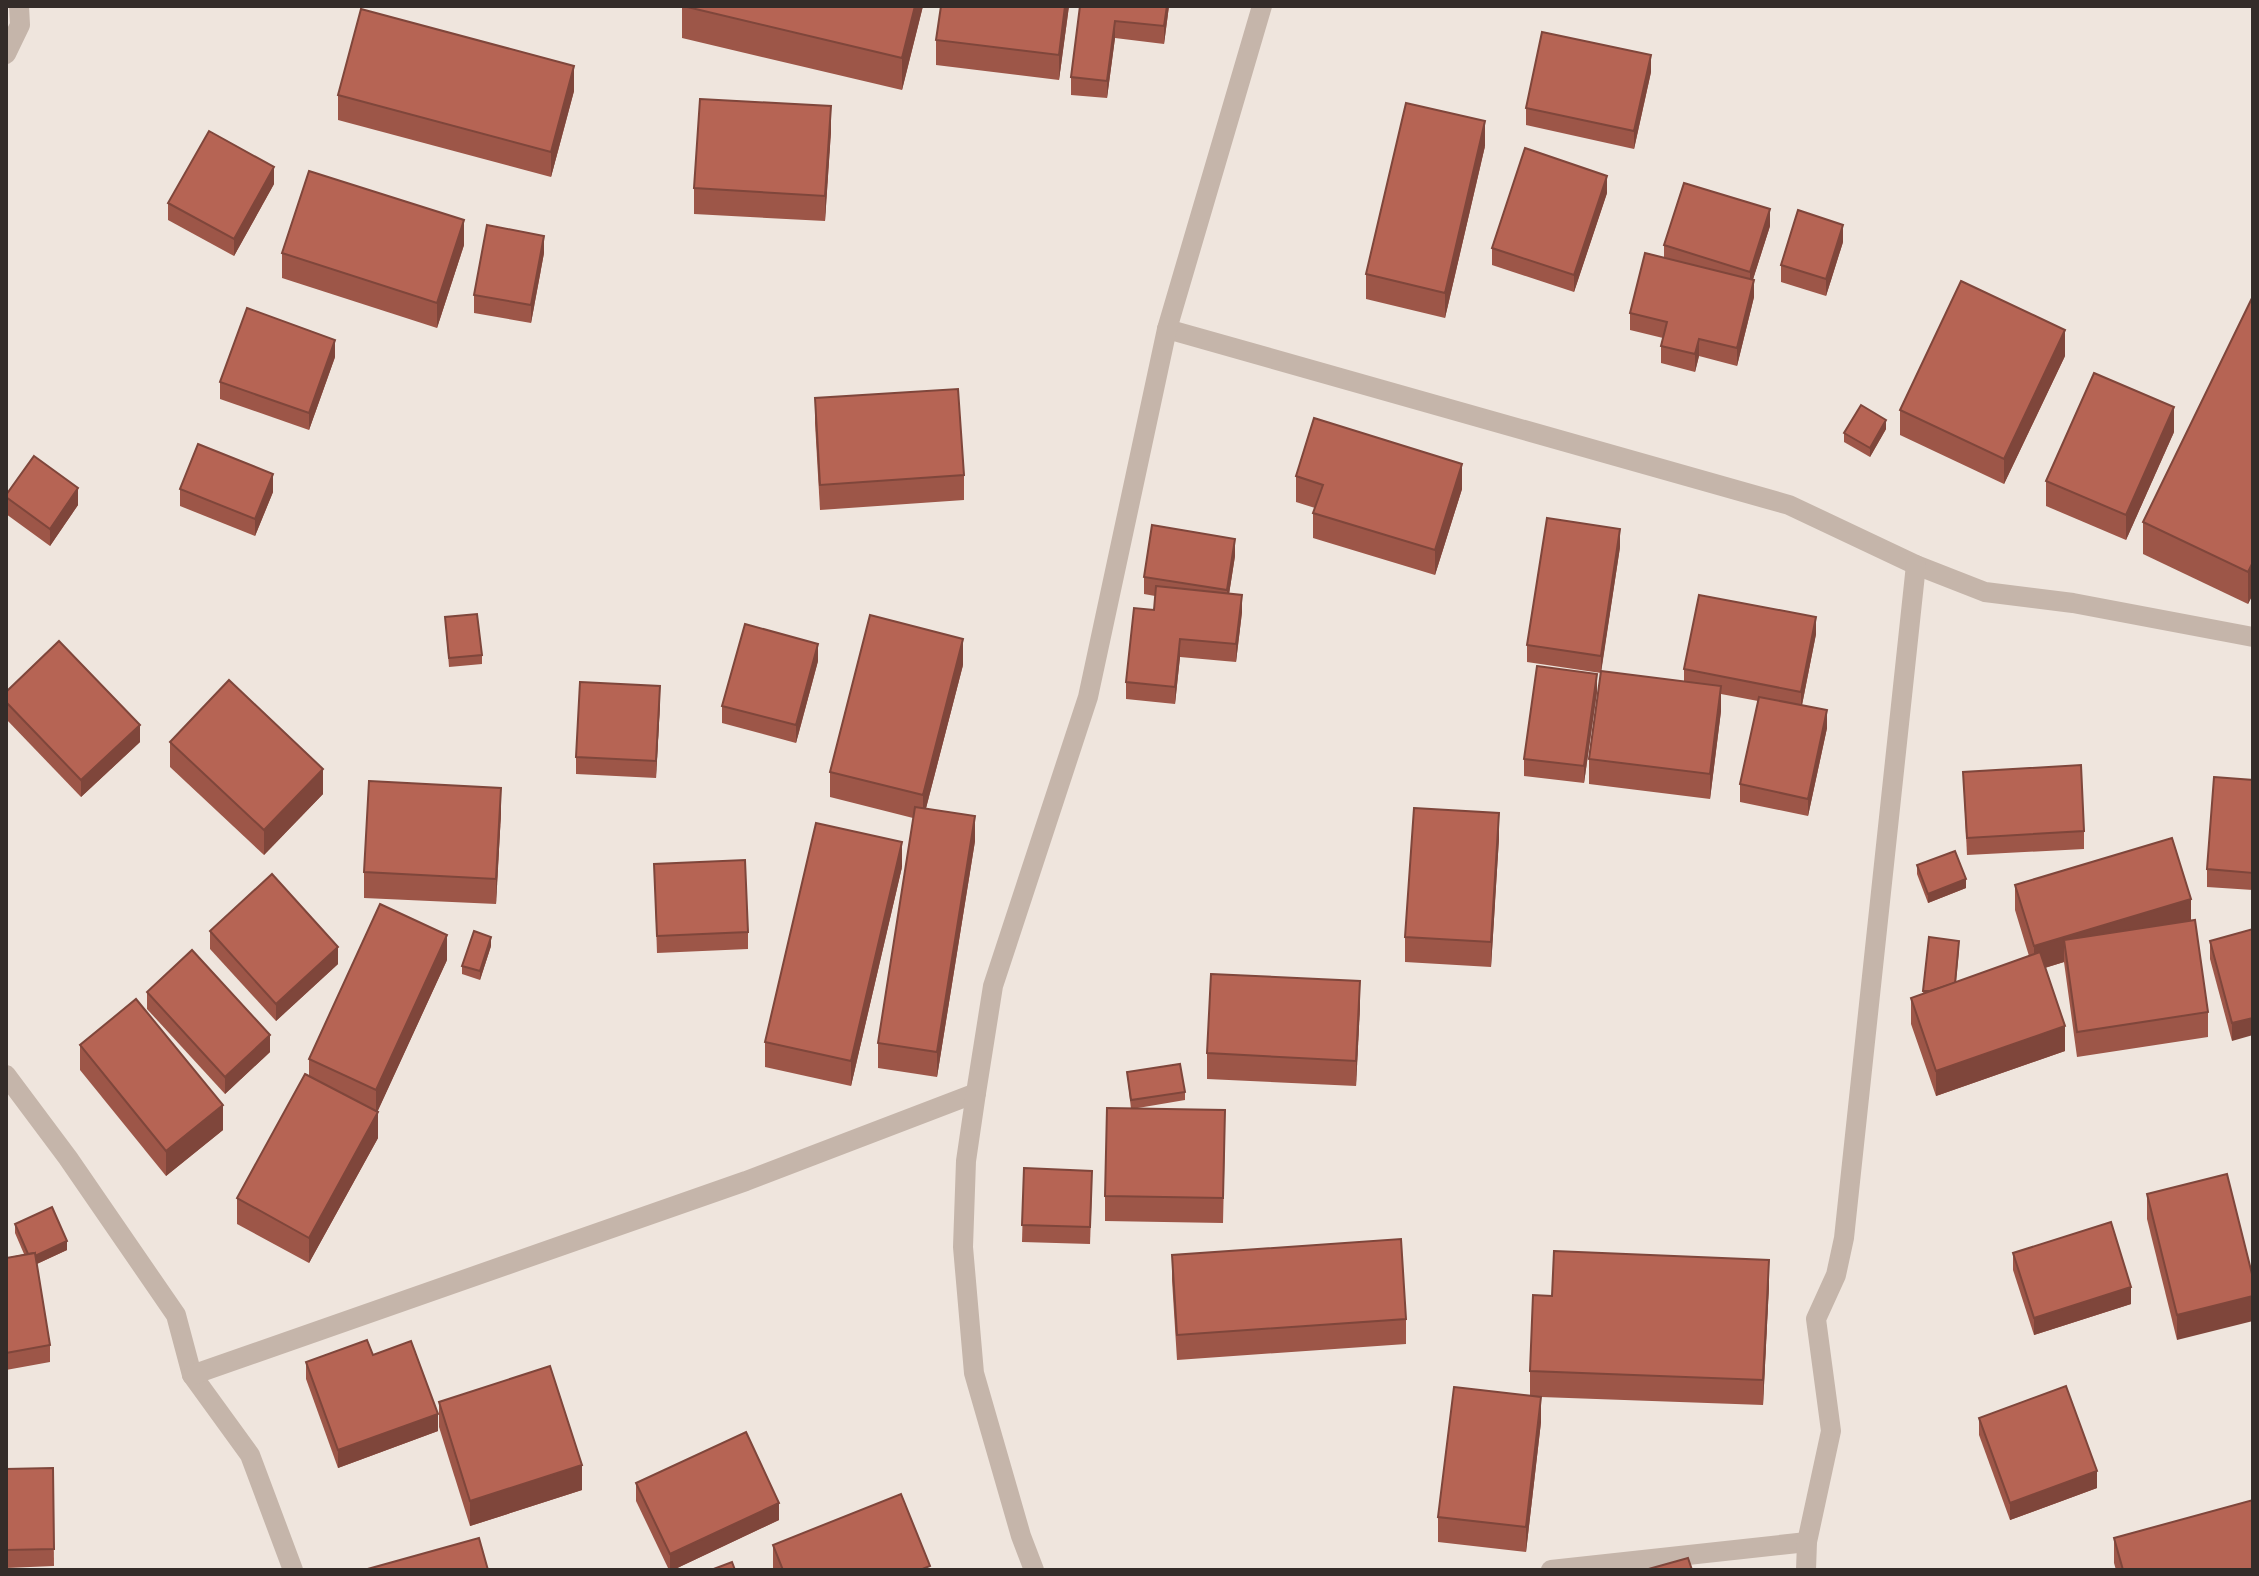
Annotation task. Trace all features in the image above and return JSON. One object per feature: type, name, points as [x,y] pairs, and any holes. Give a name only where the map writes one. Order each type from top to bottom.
[{"type":"street","points":[[6,54],[20,25],[19,6]]},
{"type":"street","points":[[1034,1570],[1021,1536],[974,1373],[963,1247],[966,1161],[993,986],[1088,697],[1167,329],[1262,6]]},
{"type":"street","points":[[1167,329],[1789,505],[1916,565],[1985,592],[2073,603],[2253,637]]},
{"type":"street","points":[[1806,1570],[1807,1542],[1831,1431],[1816,1319],[1836,1275],[1844,1238],[1916,565]]},
{"type":"street","points":[[7,1079],[68,1158],[176,1315],[192,1375],[250,1455],[293,1570]]},
{"type":"street","points":[[192,1375],[746,1181],[976,1093]]},
{"type":"street","points":[[1551,1570],[1807,1542]]},
{"type":"building","points":[[683,6],[915,6],[902,58]]},
{"type":"building","points":[[941,6],[1065,6],[1059,55],[936,40]]},
{"type":"building","points":[[1080,6],[1167,6],[1164,26],[1115,21],[1107,81],[1071,77]]},
{"type":"building","points":[[361,9],[574,66],[551,152],[338,95]]},
{"type":"building","points":[[1542,32],[1651,55],[1634,131],[1526,108]]},
{"type":"building","points":[[700,99],[831,106],[825,196],[694,188]]},
{"type":"building","points":[[1406,103],[1485,121],[1445,293],[1366,274]]},
{"type":"building","points":[[209,131],[274,167],[234,239],[168,203]]},
{"type":"building","points":[[1525,148],[1607,176],[1574,275],[1492,248]]},
{"type":"building","points":[[309,171],[464,220],[437,303],[282,253]]},
{"type":"building","points":[[1684,183],[1770,209],[1750,272],[1664,245]]},
{"type":"building","points":[[1798,210],[1843,225],[1826,279],[1781,265]]},
{"type":"building","points":[[487,225],[544,236],[531,305],[474,295]]},
{"type":"building","points":[[1645,253],[1754,280],[1737,348],[1699,339],[1695,354],[1661,346],[1667,322],[1630,313]]},
{"type":"building","points":[[1961,281],[2065,330],[2004,459],[1900,410]]},
{"type":"building","points":[[2253,296],[2253,562],[2248,572],[2143,522]]},
{"type":"building","points":[[247,308],[335,340],[309,413],[220,382]]},
{"type":"building","points":[[2094,373],[2174,407],[2126,515],[2046,481]]},
{"type":"building","points":[[958,389],[964,475],[820,485],[815,398]]},
{"type":"building","points":[[1861,405],[1886,420],[1870,448],[1844,433]]},
{"type":"building","points":[[1314,418],[1462,464],[1435,550],[1313,513],[1323,485],[1296,476]]},
{"type":"building","points":[[198,444],[273,474],[255,519],[180,489]]},
{"type":"building","points":[[34,456],[78,488],[50,529],[6,497]]},
{"type":"building","points":[[1547,518],[1620,529],[1601,656],[1527,645]]},
{"type":"building","points":[[1152,525],[1235,539],[1227,590],[1144,577]]},
{"type":"building","points":[[1156,586],[1242,595],[1236,644],[1180,639],[1175,687],[1126,682],[1134,608],[1154,610]]},
{"type":"building","points":[[1699,595],[1816,617],[1801,692],[1684,669]]},
{"type":"building","points":[[477,614],[482,655],[449,658],[445,617]]},
{"type":"building","points":[[870,615],[963,639],[923,795],[830,772]]},
{"type":"building","points":[[745,624],[818,644],[796,725],[722,706]]},
{"type":"building","points":[[59,641],[140,725],[81,780],[6,702],[6,692]]},
{"type":"building","points":[[1537,666],[1597,674],[1584,766],[1524,759]]},
{"type":"building","points":[[1601,671],[1721,686],[1710,774],[1589,759]]},
{"type":"building","points":[[229,680],[323,769],[264,830],[170,742]]},
{"type":"building","points":[[580,682],[660,686],[656,761],[576,757]]},
{"type":"building","points":[[1759,697],[1827,710],[1808,799],[1740,784]]},
{"type":"building","points":[[2081,765],[2084,831],[1967,838],[1963,772]]},
{"type":"building","points":[[2214,777],[2253,780],[2253,873],[2207,869]]},
{"type":"building","points":[[369,781],[501,788],[496,879],[364,872]]},
{"type":"building","points":[[915,807],[975,816],[937,1052],[878,1043]]},
{"type":"building","points":[[1414,808],[1499,813],[1491,942],[1405,937]]},
{"type":"building","points":[[816,823],[902,842],[851,1061],[765,1042]]},
{"type":"building","points":[[2172,838],[2191,899],[2034,946],[2015,885]]},
{"type":"building","points":[[1955,851],[1966,879],[1928,894],[1917,865]]},
{"type":"building","points":[[745,860],[748,932],[657,936],[654,864]]},
{"type":"building","points":[[272,874],[338,947],[276,1004],[210,931]]},
{"type":"building","points":[[380,904],[447,935],[376,1090],[309,1059]]},
{"type":"building","points":[[2195,920],[2208,1012],[2077,1032],[2064,940]]},
{"type":"building","points":[[2253,929],[2253,1018],[2232,1023],[2210,941]]},
{"type":"building","points":[[474,931],[491,937],[480,971],[462,966]]},
{"type":"building","points":[[1929,937],[1959,941],[1955,983],[1923,991]]},
{"type":"building","points":[[192,950],[270,1035],[225,1077],[147,992]]},
{"type":"building","points":[[2040,952],[2065,1026],[1936,1071],[1911,998]]},
{"type":"building","points":[[1211,974],[1360,981],[1356,1061],[1207,1053]]},
{"type":"building","points":[[136,999],[223,1105],[166,1151],[80,1045]]},
{"type":"building","points":[[1180,1064],[1185,1092],[1131,1100],[1127,1072]]},
{"type":"building","points":[[305,1074],[378,1112],[309,1238],[237,1198]]},
{"type":"building","points":[[1107,1108],[1225,1110],[1223,1198],[1105,1196]]},
{"type":"building","points":[[1024,1168],[1092,1171],[1090,1227],[1022,1225]]},
{"type":"building","points":[[2227,1174],[2253,1278],[2253,1296],[2177,1315],[2147,1194]]},
{"type":"building","points":[[52,1207],[67,1241],[35,1256],[35,1253],[28,1254],[15,1224]]},
{"type":"building","points":[[2111,1222],[2131,1287],[2034,1318],[2013,1253]]},
{"type":"building","points":[[1401,1239],[1406,1319],[1177,1335],[1172,1255]]},
{"type":"building","points":[[1554,1251],[1769,1260],[1763,1380],[1530,1371],[1533,1295],[1552,1296]]},
{"type":"building","points":[[35,1253],[50,1345],[6,1353],[6,1258]]},
{"type":"building","points":[[367,1340],[373,1355],[411,1341],[438,1414],[338,1450],[306,1362]]},
{"type":"building","points":[[550,1366],[582,1465],[470,1501],[439,1402]]},
{"type":"building","points":[[2066,1386],[2097,1471],[2010,1503],[1979,1418]]},
{"type":"building","points":[[1454,1387],[1541,1397],[1526,1527],[1438,1517]]},
{"type":"building","points":[[746,1432],[779,1503],[670,1554],[636,1483]]},
{"type":"building","points":[[53,1468],[54,1549],[6,1550],[6,1469]]},
{"type":"building","points":[[901,1494],[930,1566],[920,1570],[783,1570],[773,1545]]},
{"type":"building","points":[[2253,1500],[2253,1570],[2123,1570],[2114,1538]]},
{"type":"building","points":[[479,1538],[488,1570],[364,1570]]},
{"type":"building","points":[[1688,1558],[1692,1570],[1645,1570]]},
{"type":"building","points":[[732,1562],[735,1570],[711,1570]]}]
